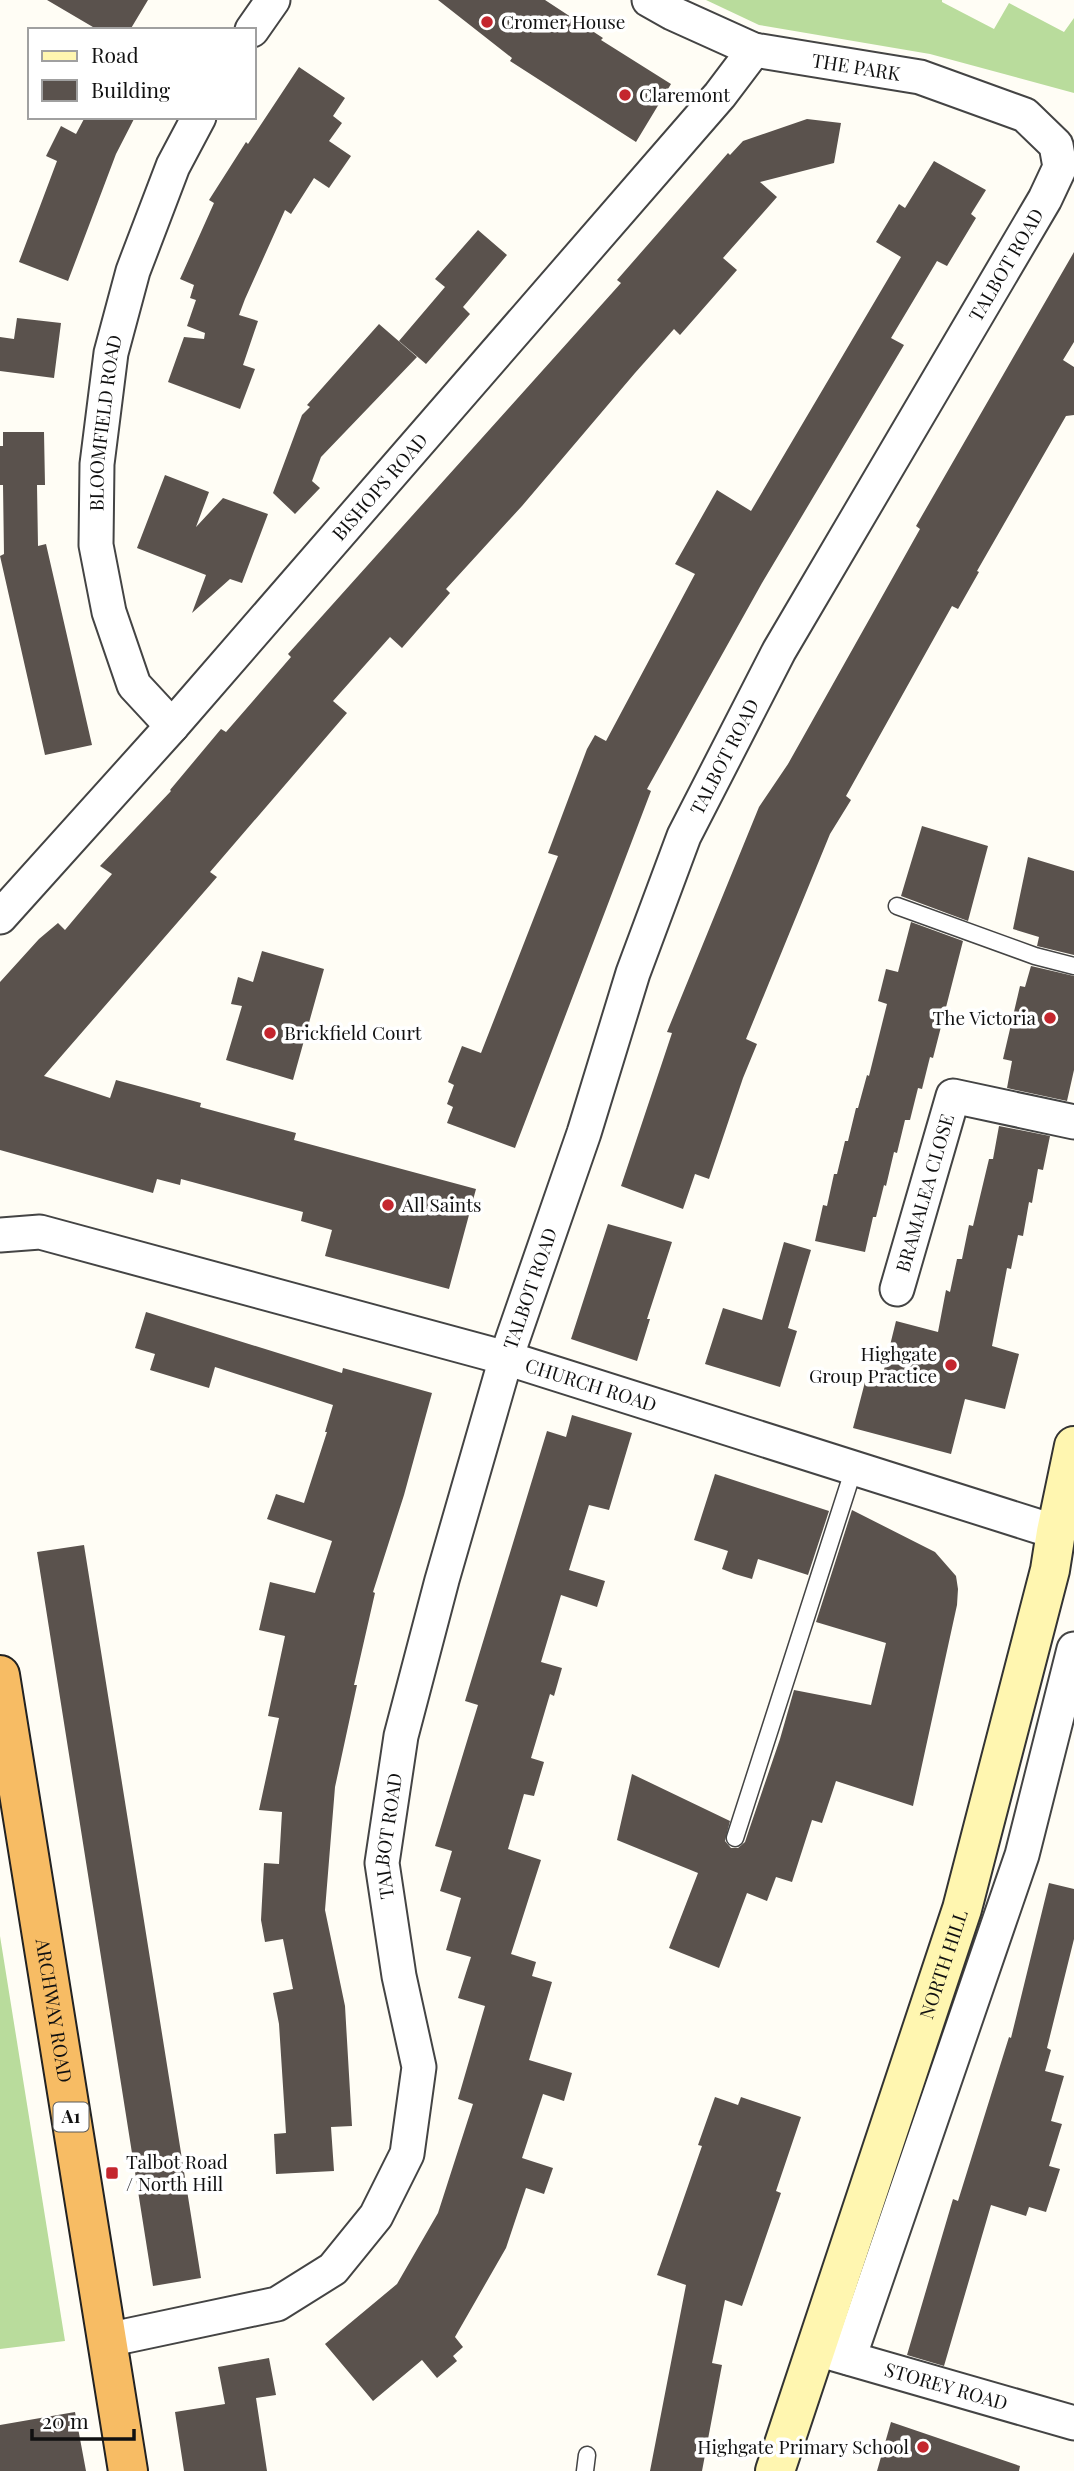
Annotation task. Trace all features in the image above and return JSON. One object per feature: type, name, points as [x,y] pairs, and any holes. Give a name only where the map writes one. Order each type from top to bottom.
[{"type":"highway","name":"ARCHWAY ROAD","points":[[0,1675],[128,2471]]},
{"type":"main road","name":"NORTH HILL","points":[[775,2471],[833,2354],[1062,1573],[1056,1532],[1074,1446]]},
{"type":"street","points":[[253,28],[273,0]]},
{"type":"street","name":"THE PARK","points":[[649,0],[754,50],[920,77],[1025,115],[1056,145]]},
{"type":"street","name":"BISHOPS ROAD","points":[[0,917],[172,726],[720,95],[754,50]]},
{"type":"street","name":"BLOOMFIELD ROAD","points":[[172,726],[134,685],[109,612],[96,545],[97,464],[111,352],[133,271],[173,166],[199,119]]},
{"type":"street","name":"TALBOT ROAD","points":[[107,2340],[277,2304],[332,2269],[376,2216],[407,2154],[419,2067],[399,1976],[382,1863],[401,1736],[442,1580],[506,1358],[584,1133],[633,973],[684,836],[779,651],[1045,199],[1060,167],[1056,145]]},
{"type":"street","name":"BRAMALEA CLOSE","points":[[897,1289],[953,1096],[1074,1122]]},
{"type":"street","name":"CHURCH ROAD","points":[[0,1235],[40,1232],[506,1358],[1056,1532]]},
{"type":"street","name":"NORTH HILL","points":[[833,2354],[1022,1855],[1074,1649]]},
{"type":"street","name":"STOREY ROAD","points":[[833,2354],[1074,2423]]},
{"type":"lane","points":[[897,906],[1035,956],[1074,966]]},
{"type":"lane","points":[[735,1838],[853,1468]]},
{"type":"green space","points":[[706,0],[942,0],[994,29],[1009,3],[1064,32],[1074,18],[1074,93],[930,54],[759,25]]},
{"type":"green space","points":[[0,1936],[65,2341],[0,2349]]},
{"type":"building","points":[[47,0],[148,0],[131,28],[95,28]]},
{"type":"building","points":[[438,0],[545,0],[603,38],[601,40],[671,84],[636,142],[510,61],[512,58]]},
{"type":"building","points":[[299,67],[345,98],[333,116],[342,123],[329,141],[351,156],[329,188],[314,178],[291,214],[285,210],[245,299],[239,315],[258,321],[243,365],[255,369],[240,409],[168,382],[184,337],[204,339],[205,333],[187,326],[196,300],[190,298],[194,285],[180,279],[214,203],[209,200]]},
{"type":"building","points":[[84,119],[134,119],[116,154],[68,281],[19,262],[57,161],[46,156],[61,126],[76,134]]},
{"type":"building","points":[[807,119],[841,123],[834,163],[760,182],[777,197],[723,258],[737,270],[680,335],[674,329],[635,373],[522,506],[446,589],[450,593],[402,648],[390,637],[333,701],[347,713],[210,872],[217,877],[44,1076],[110,1098],[116,1080],[201,1103],[200,1107],[296,1133],[294,1140],[476,1189],[449,1289],[325,1256],[332,1230],[301,1221],[303,1212],[181,1179],[180,1185],[157,1179],[153,1193],[0,1150],[0,982],[39,939],[58,923],[65,930],[112,874],[100,866],[171,791],[221,729],[226,732],[291,657],[288,654],[621,283],[617,280],[728,153],[730,155],[743,141]]},
{"type":"building","points":[[934,161],[986,190],[971,214],[976,218],[947,266],[937,261],[891,338],[904,345],[762,583],[647,789],[651,791],[515,1148],[447,1123],[453,1107],[447,1104],[454,1085],[448,1082],[462,1046],[481,1053],[558,856],[548,853],[587,749],[595,735],[606,741],[695,574],[675,564],[717,490],[751,511],[901,257],[876,242],[899,204],[905,208]]},
{"type":"building","points":[[478,230],[507,255],[463,307],[470,314],[426,364],[399,341],[445,287],[435,279]]},
{"type":"building","points":[[1074,252],[1074,342],[1063,360],[1074,367],[1074,415],[1066,416],[958,609],[952,606],[846,796],[851,800],[830,834],[746,1039],[757,1044],[709,1179],[695,1174],[683,1209],[621,1186],[672,1033],[667,1032],[759,807],[788,764],[920,529],[916,526]]},
{"type":"building","points":[[17,318],[61,323],[54,378],[0,371],[0,337],[14,339]]},
{"type":"building","points":[[379,324],[417,357],[321,457],[312,481],[320,488],[295,514],[273,493],[302,415],[310,407],[307,405]]},
{"type":"building","points":[[3,432],[44,432],[45,485],[37,485],[38,546],[46,544],[92,745],[45,755],[0,556],[4,554],[3,485],[0,485],[0,446],[3,446]]},
{"type":"building","points":[[165,475],[209,492],[196,527],[223,498],[268,514],[242,583],[230,579],[192,613],[206,575],[137,548]]},
{"type":"building","points":[[922,826],[988,846],[968,921],[901,896]]},
{"type":"building","points":[[1028,857],[1074,871],[1074,955],[1037,946],[1039,937],[1013,929]]},
{"type":"building","points":[[911,922],[963,941],[933,1058],[930,1057],[922,1089],[918,1088],[910,1120],[905,1120],[876,1217],[873,1217],[865,1252],[815,1241],[823,1205],[827,1206],[834,1174],[837,1174],[845,1141],[848,1141],[856,1108],[867,1075],[869,1076],[887,1004],[878,1001],[886,969],[898,972]]},
{"type":"building","name":"Brickfield Court","points":[[262,951],[324,969],[293,1080],[226,1060],[242,1006],[231,1004],[238,977],[253,982]]},
{"type":"building","points":[[1031,966],[1074,976],[1074,1070],[1067,1101],[1007,1088],[1012,1061],[1003,1059],[1020,986],[1025,987]]},
{"type":"building","points":[[999,1126],[1050,1136],[1043,1170],[1038,1169],[1032,1203],[1029,1202],[1023,1236],[1018,1235],[1011,1269],[1007,1268],[992,1346],[1019,1354],[1005,1409],[965,1399],[951,1454],[853,1428],[865,1382],[880,1386],[896,1321],[938,1332],[946,1290],[950,1292],[957,1259],[962,1259],[969,1225],[973,1226],[989,1159],[993,1159]]},
{"type":"building","points":[[608,1224],[672,1242],[647,1319],[650,1319],[637,1361],[571,1339]]},
{"type":"building","points":[[784,1242],[811,1250],[788,1328],[797,1331],[780,1387],[705,1364],[723,1308],[762,1320]]},
{"type":"building","points":[[146,1312],[342,1373],[343,1368],[432,1393],[404,1495],[373,1592],[375,1593],[335,1787],[325,1910],[345,2006],[352,2126],[331,2127],[334,2171],[276,2174],[274,2134],[286,2133],[279,2024],[273,1993],[293,1989],[283,1939],[265,1942],[261,1920],[264,1863],[279,1864],[282,1812],[259,1810],[279,1718],[268,1716],[285,1636],[259,1630],[270,1582],[315,1593],[332,1541],[267,1519],[276,1494],[304,1503],[333,1405],[215,1367],[209,1388],[150,1370],[155,1354],[135,1348]]},
{"type":"building","points":[[572,1415],[632,1433],[609,1510],[589,1505],[569,1570],[605,1581],[597,1607],[561,1595],[541,1662],[562,1668],[554,1696],[550,1694],[531,1758],[544,1762],[534,1796],[524,1794],[508,1849],[541,1860],[511,1954],[536,1962],[532,1976],[552,1982],[529,2060],[572,2073],[564,2101],[543,2094],[522,2158],[553,2168],[544,2194],[526,2188],[506,2248],[455,2337],[463,2347],[453,2356],[457,2361],[437,2378],[422,2360],[373,2401],[325,2344],[397,2284],[438,2213],[473,2104],[458,2099],[485,2006],[458,1998],[471,1957],[446,1950],[461,1898],[440,1891],[452,1851],[435,1846],[478,1705],[465,1701],[547,1431],[566,1437]]},
{"type":"building","points":[[715,1474],[829,1511],[808,1575],[758,1559],[752,1579],[735,1574],[722,1569],[728,1551],[694,1540]]},
{"type":"building","points":[[852,1510],[935,1552],[956,1576],[957,1605],[913,1806],[836,1781],[822,1823],[812,1820],[792,1882],[776,1877],[767,1901],[747,1893],[719,1968],[669,1948],[698,1873],[617,1840],[632,1774],[730,1821],[725,1841],[731,1848],[738,1848],[745,1842],[794,1690],[871,1705],[886,1643],[816,1622]]},
{"type":"building","points":[[84,1545],[201,2278],[153,2286],[37,1552]]},
{"type":"building","points":[[1049,1883],[1074,1889],[1074,1939],[1047,2048],[1051,2050],[1045,2071],[1064,2076],[1051,2121],[1062,2124],[1049,2166],[1060,2169],[1046,2212],[1029,2207],[1026,2216],[991,2205],[944,2366],[907,2355],[953,2199],[958,2201],[1009,2037],[1011,2038]]},
{"type":"building","points":[[715,2097],[738,2105],[741,2097],[801,2117],[776,2191],[781,2193],[742,2306],[725,2300],[712,2363],[722,2365],[702,2471],[650,2471],[686,2285],[657,2275],[702,2146],[698,2145]]},
{"type":"building","points":[[269,2358],[276,2395],[256,2398],[267,2471],[184,2471],[175,2412],[225,2404],[218,2367]]},
{"type":"building","points":[[75,2412],[86,2471],[0,2471],[0,2425]]},
{"type":"building","name":"Highgate Primary School","points":[[891,2422],[1020,2466],[1019,2471],[877,2471]]},
{"type":"place","name":"Cromer House","points":[[487,22]]},
{"type":"place","name":"Claremont","points":[[625,95]]},
{"type":"place","name":"The Victoria","points":[[1050,1018]]},
{"type":"place","name":"Brickfield Court","points":[[270,1033]]},
{"type":"place","name":"All Saints","points":[[388,1205]]},
{"type":"place","name":"Highgate Group Practice","points":[[951,1365]]},
{"type":"place","name":"Talbot Road / North Hill","points":[[112,2173]]},
{"type":"place","name":"Highgate Primary School","points":[[923,2447]]}]
